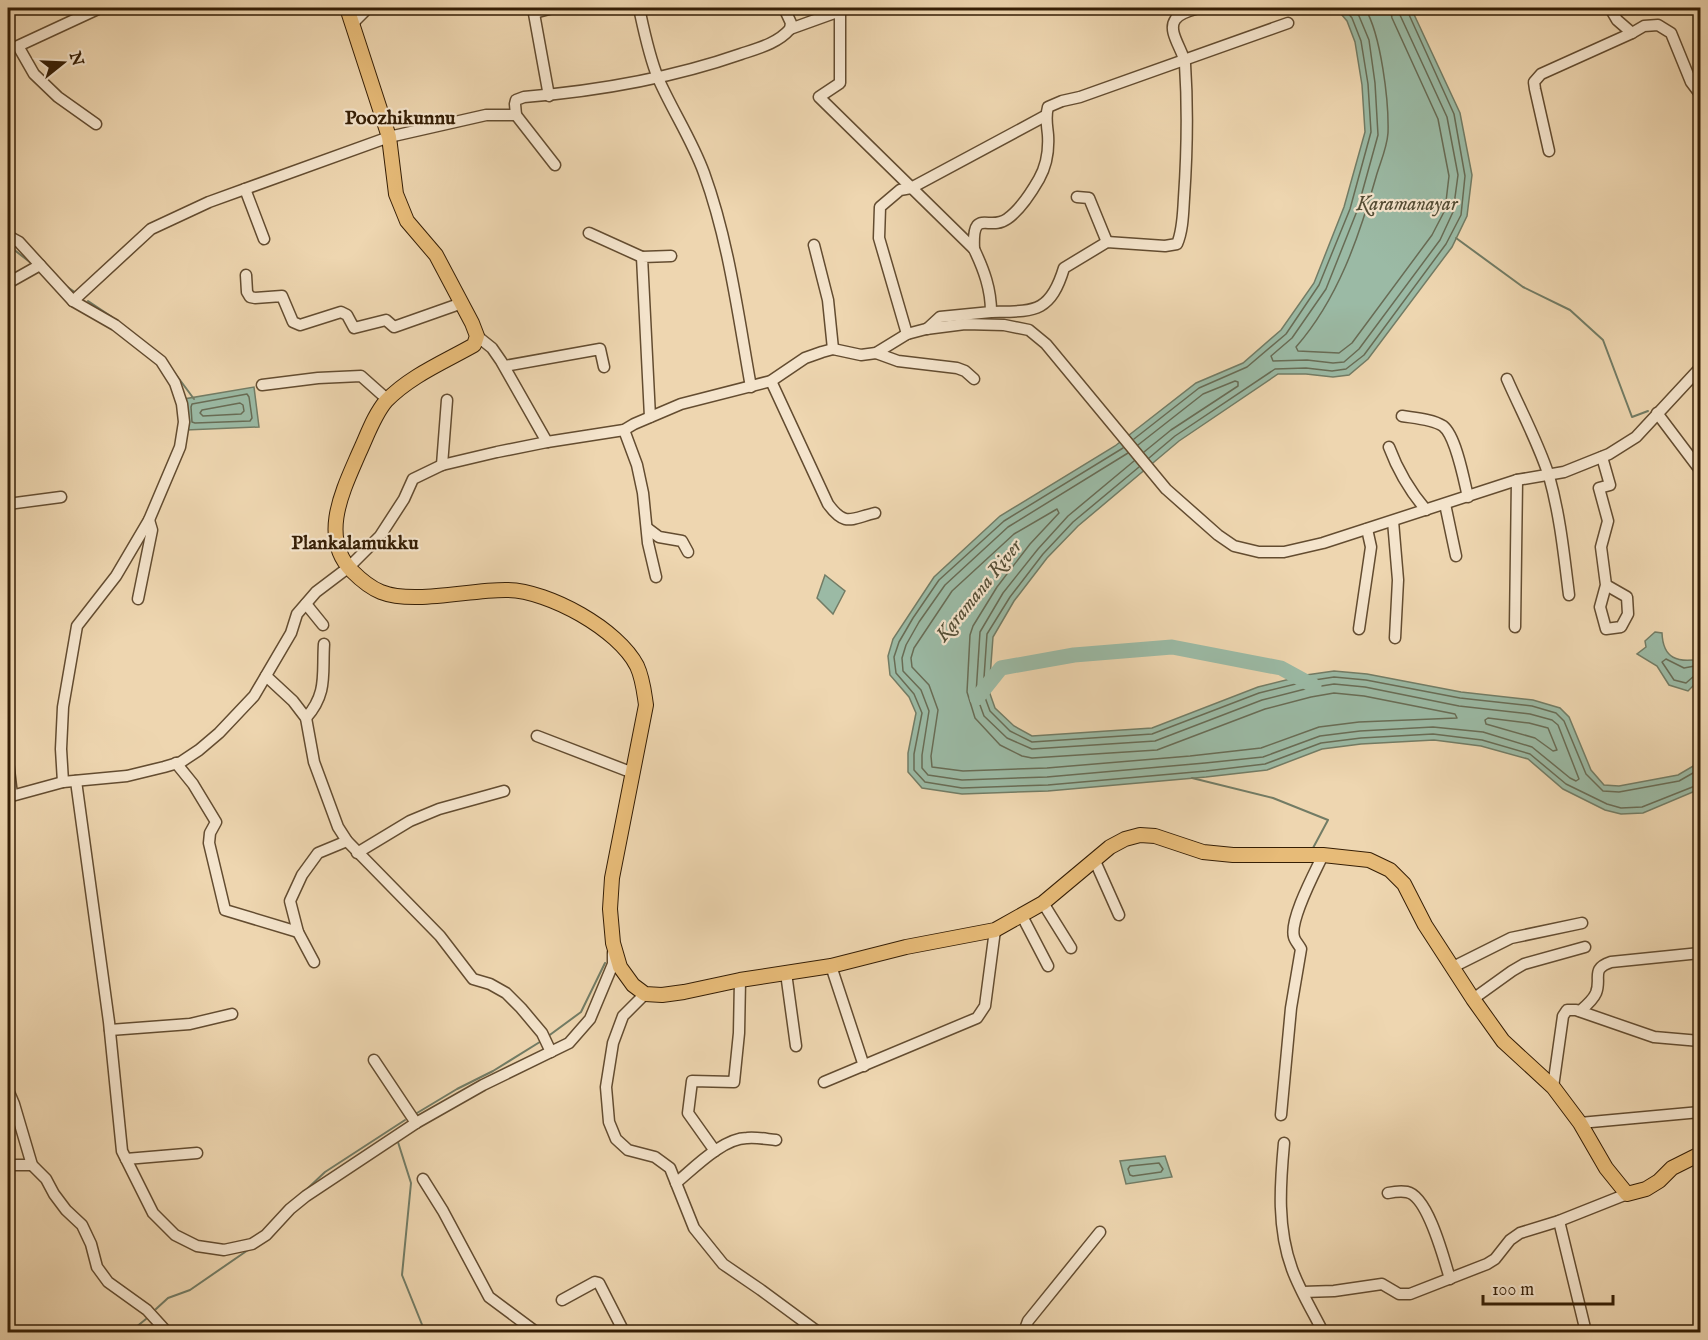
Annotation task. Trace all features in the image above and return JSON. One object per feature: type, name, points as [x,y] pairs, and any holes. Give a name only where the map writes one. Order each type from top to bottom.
[{"type":"main road","points":[[347,8],[389,137],[396,194],[407,221],[436,255],[477,336],[474,345],[420,374],[388,400],[368,432],[341,494],[336,516],[336,540],[340,555],[359,578],[381,592],[399,597],[508,590],[525,592],[567,608],[597,627],[626,650],[643,682],[646,705],[612,878],[610,909],[613,943],[620,967],[633,984],[645,994],[662,995],[684,992],[740,980],[831,966],[906,947],[995,930],[1043,903],[1094,859],[1118,843],[1140,835],[1164,838],[1203,852],[1233,855],[1323,855],[1369,860],[1390,870],[1407,889],[1425,925],[1503,1041],[1553,1087],[1580,1123],[1606,1168],[1627,1194],[1646,1189],[1659,1181],[1672,1168],[1701,1154]]},
{"type":"street","points":[[18,46],[100,8]]},
{"type":"street","points":[[352,24],[368,8]]},
{"type":"street","points":[[549,96],[534,10],[553,8]]},
{"type":"street","points":[[639,8],[658,77],[704,172],[717,215],[727,254],[751,387]]},
{"type":"street","points":[[784,8],[790,29]]},
{"type":"street","points":[[926,329],[940,317],[1032,311],[1044,305],[1059,284],[1064,268],[1107,242],[1165,246],[1177,244],[1180,236],[1186,164],[1185,61],[1174,33],[1175,20],[1182,14],[1199,8]]},
{"type":"street","points":[[1610,8],[1617,20],[1632,33]]},
{"type":"street","points":[[555,165],[516,115],[516,100],[658,77],[701,67],[764,46],[786,34],[790,29],[840,11],[840,83],[819,97],[974,249]]},
{"type":"street","points":[[991,312],[988,287],[974,249],[973,236],[977,226],[982,222],[1001,222],[1007,219],[1025,200],[1038,180],[1046,165],[1048,150],[1045,116],[1048,107],[1288,24]]},
{"type":"street","points":[[1549,151],[1534,89],[1537,78],[1548,71],[1610,45],[1644,26],[1658,26],[1671,33],[1691,82],[1701,94]]},
{"type":"street","points":[[8,38],[18,46],[34,74],[58,97],[96,124]]},
{"type":"street","points":[[73,301],[151,229],[209,202],[389,137],[486,115],[516,115]]},
{"type":"street","points":[[907,333],[879,238],[880,207],[900,190],[911,188],[1045,116]]},
{"type":"street","points":[[245,189],[264,239]]},
{"type":"street","points":[[1077,197],[1089,198],[1107,242]]},
{"type":"street","points":[[589,232],[642,257],[672,256]]},
{"type":"street","points":[[8,236],[19,242],[37,267],[73,301],[115,325],[161,361],[175,383],[182,404],[184,422],[180,447],[148,520],[116,576],[77,626],[63,707],[61,749],[63,782]]},
{"type":"street","points":[[814,244],[828,300],[832,350]]},
{"type":"street","points":[[642,257],[650,417]]},
{"type":"street","points":[[8,283],[37,267]]},
{"type":"street","points":[[246,275],[247,292],[250,297],[282,296],[293,322],[300,325],[341,312],[347,315],[354,328],[386,320],[394,327],[462,303]]},
{"type":"street","points":[[8,761],[10,796],[63,782],[127,776],[176,763],[191,756],[219,733],[254,696],[291,633],[297,614],[316,592],[349,567],[380,536],[414,479],[442,465],[548,442],[624,430],[681,404],[771,381],[805,358],[832,350],[861,355],[876,353],[907,333],[965,324],[994,324],[1029,330],[1046,344],[1166,489],[1233,546],[1259,552],[1284,552],[1323,543],[1517,480],[1564,472],[1602,458],[1625,446],[1636,437],[1701,368]]},
{"type":"street","points":[[477,336],[492,348],[505,366],[548,442]]},
{"type":"street","points":[[505,366],[600,349],[604,367]]},
{"type":"street","points":[[876,353],[898,361],[957,368],[965,371],[974,379]]},
{"type":"street","points":[[262,385],[318,378],[361,376],[388,400]]},
{"type":"street","points":[[1507,379],[1535,439],[1548,476],[1563,541],[1569,594]]},
{"type":"street","points":[[771,381],[828,504],[837,516],[846,520],[875,513]]},
{"type":"street","points":[[442,465],[447,400]]},
{"type":"street","points":[[1657,413],[1701,470]]},
{"type":"street","points":[[1402,416],[1431,421],[1447,430],[1457,455],[1468,496]]},
{"type":"street","points":[[624,430],[637,465],[656,577]]},
{"type":"street","points":[[1389,447],[1398,471],[1426,510]]},
{"type":"street","points":[[1602,458],[1610,485],[1599,488],[1608,521],[1601,547],[1606,585]]},
{"type":"street","points":[[1515,627],[1517,480]]},
{"type":"street","points":[[8,504],[61,497]]},
{"type":"street","points":[[1445,504],[1456,556]]},
{"type":"street","points":[[138,599],[152,530],[148,520]]},
{"type":"street","points":[[1393,521],[1397,572],[1395,638]]},
{"type":"street","points":[[647,528],[659,537],[682,541],[688,552]]},
{"type":"street","points":[[1359,629],[1371,546],[1367,528]]},
{"type":"street","points":[[306,604],[323,625]]},
{"type":"street","points":[[306,718],[316,706],[324,681],[324,644]]},
{"type":"street","points":[[266,676],[293,701],[306,718],[314,762],[338,828],[347,841],[440,936],[472,979],[490,984],[506,993],[521,1008],[542,1033],[551,1052]]},
{"type":"street","points":[[537,736],[633,773]]},
{"type":"street","points":[[176,763],[194,784],[216,822],[210,833],[209,843],[225,909],[298,932]]},
{"type":"street","points":[[76,781],[110,1030],[122,1151],[153,1213],[175,1235],[197,1246],[224,1250],[252,1244],[266,1235],[290,1209],[306,1196],[416,1123],[483,1085],[569,1043],[590,1019],[613,964],[613,943]]},
{"type":"street","points":[[357,853],[410,821],[439,809],[504,791]]},
{"type":"street","points":[[314,962],[298,932],[290,901],[302,875],[318,852],[347,841]]},
{"type":"street","points":[[1281,1114],[1291,1008],[1301,949],[1294,939],[1293,932],[1305,891],[1323,855]]},
{"type":"street","points":[[1094,859],[1119,915]]},
{"type":"street","points":[[1043,903],[1071,948]]},
{"type":"street","points":[[1022,916],[1048,966]]},
{"type":"street","points":[[1453,968],[1511,938],[1582,923]]},
{"type":"street","points":[[824,1082],[977,1018],[986,1006],[995,930]]},
{"type":"street","points":[[1473,999],[1524,964],[1585,946]]},
{"type":"street","points":[[1580,1011],[1597,992],[1598,971],[1602,965],[1701,953]]},
{"type":"street","points":[[831,966],[864,1066]]},
{"type":"street","points":[[786,973],[796,1046]]},
{"type":"street","points":[[715,1151],[688,1113],[692,1081],[734,1082],[739,1033],[740,980]]},
{"type":"street","points":[[645,994],[623,1016],[613,1043],[606,1087],[609,1122],[616,1139],[628,1150],[655,1158],[670,1168],[694,1228],[723,1264],[818,1332]]},
{"type":"street","points":[[1553,1087],[1564,1012],[1580,1011],[1654,1037],[1701,1041]]},
{"type":"street","points":[[110,1030],[190,1024],[232,1014]]},
{"type":"street","points":[[374,1060],[416,1123]]},
{"type":"street","points":[[8,1090],[32,1165],[46,1179],[66,1210],[82,1226],[91,1244],[97,1267],[108,1282],[147,1310],[167,1332]]},
{"type":"street","points":[[1580,1123],[1701,1112]]},
{"type":"street","points":[[676,1183],[715,1151],[731,1142],[745,1138],[776,1140]]},
{"type":"street","points":[[1284,1143],[1280,1212],[1286,1249],[1293,1270],[1323,1332]]},
{"type":"street","points":[[126,1159],[197,1153]]},
{"type":"street","points":[[8,1165],[32,1165]]},
{"type":"street","points":[[423,1179],[443,1211],[489,1297],[536,1332]]},
{"type":"street","points":[[1388,1193],[1407,1192],[1416,1197],[1426,1212],[1450,1279]]},
{"type":"street","points":[[1303,1292],[1334,1291],[1382,1284],[1399,1294],[1410,1294],[1495,1259],[1510,1240],[1520,1233],[1559,1221],[1627,1194]]},
{"type":"street","points":[[1559,1221],[1586,1332]]},
{"type":"street","points":[[1024,1332],[1028,1321],[1100,1232]]},
{"type":"street","points":[[562,1300],[595,1282],[599,1283],[624,1332]]},
{"type":"water","name":"Karamanayar","points":[[1336,8],[1411,8],[1460,113],[1472,175],[1467,216],[1452,247],[1368,359],[1349,375],[1333,377],[1278,374],[1179,441],[1078,526],[1047,558],[1014,601],[993,637],[989,691],[995,708],[1014,726],[1032,736],[1152,728],[1258,687],[1306,675],[1334,671],[1367,674],[1461,692],[1533,700],[1560,708],[1569,717],[1591,770],[1604,785],[1619,786],[1678,775],[1700,762],[1700,789],[1643,813],[1621,814],[1605,810],[1563,789],[1528,759],[1481,746],[1434,740],[1361,744],[1322,749],[1267,770],[1206,777],[1048,791],[962,794],[922,788],[908,772],[908,753],[916,713],[909,697],[890,675],[888,656],[893,639],[934,577],[1000,516],[1115,446],[1196,383],[1243,363],[1281,330],[1314,283],[1344,207],[1365,132],[1362,85],[1355,42],[1347,21]]},
{"type":"water","points":[[254,387],[259,427],[186,430],[184,399]]},
{"type":"water","points":[[825,575],[845,591],[833,614],[817,598]]},
{"type":"water","points":[[1655,632],[1662,633],[1665,649],[1673,657],[1685,660],[1700,659],[1700,679],[1688,691],[1669,685],[1657,666],[1637,654],[1646,647],[1645,641]]},
{"type":"water","points":[[1165,1156],[1172,1177],[1126,1184],[1120,1161]]},
{"type":"waterway","points":[[1456,238],[1523,287],[1570,310],[1603,340],[1632,417],[1648,411]]},
{"type":"waterway","points":[[8,245],[31,263]]},
{"type":"waterway","points":[[66,286],[76,293]]},
{"type":"waterway","points":[[88,301],[112,317]]},
{"type":"waterway","points":[[174,372],[194,399]]},
{"type":"waterway","points":[[1695,472],[1700,479]]},
{"type":"waterway","points":[[977,698],[1001,668],[1074,655],[1172,647],[1281,668],[1314,686]]},
{"type":"waterway","points":[[1192,778],[1273,798],[1328,820],[1313,848]]},
{"type":"waterway","points":[[547,1037],[581,1012],[605,963]]},
{"type":"waterway","points":[[417,1113],[543,1040]]},
{"type":"waterway","points":[[307,1189],[325,1172],[405,1120]]},
{"type":"waterway","points":[[397,1139],[411,1183],[402,1275],[425,1332]]},
{"type":"waterway","points":[[156,1309],[168,1298],[190,1290],[248,1250]]},
{"type":"waterway","points":[[130,1332],[146,1319]]},
{"type":"district","name":"Poozhikunnu","points":[[400,117]]},
{"type":"district","name":"Plankalamukku","points":[[355,542]]},
{"type":"water label","name":"Karamana River","points":[[978,590]]}]
